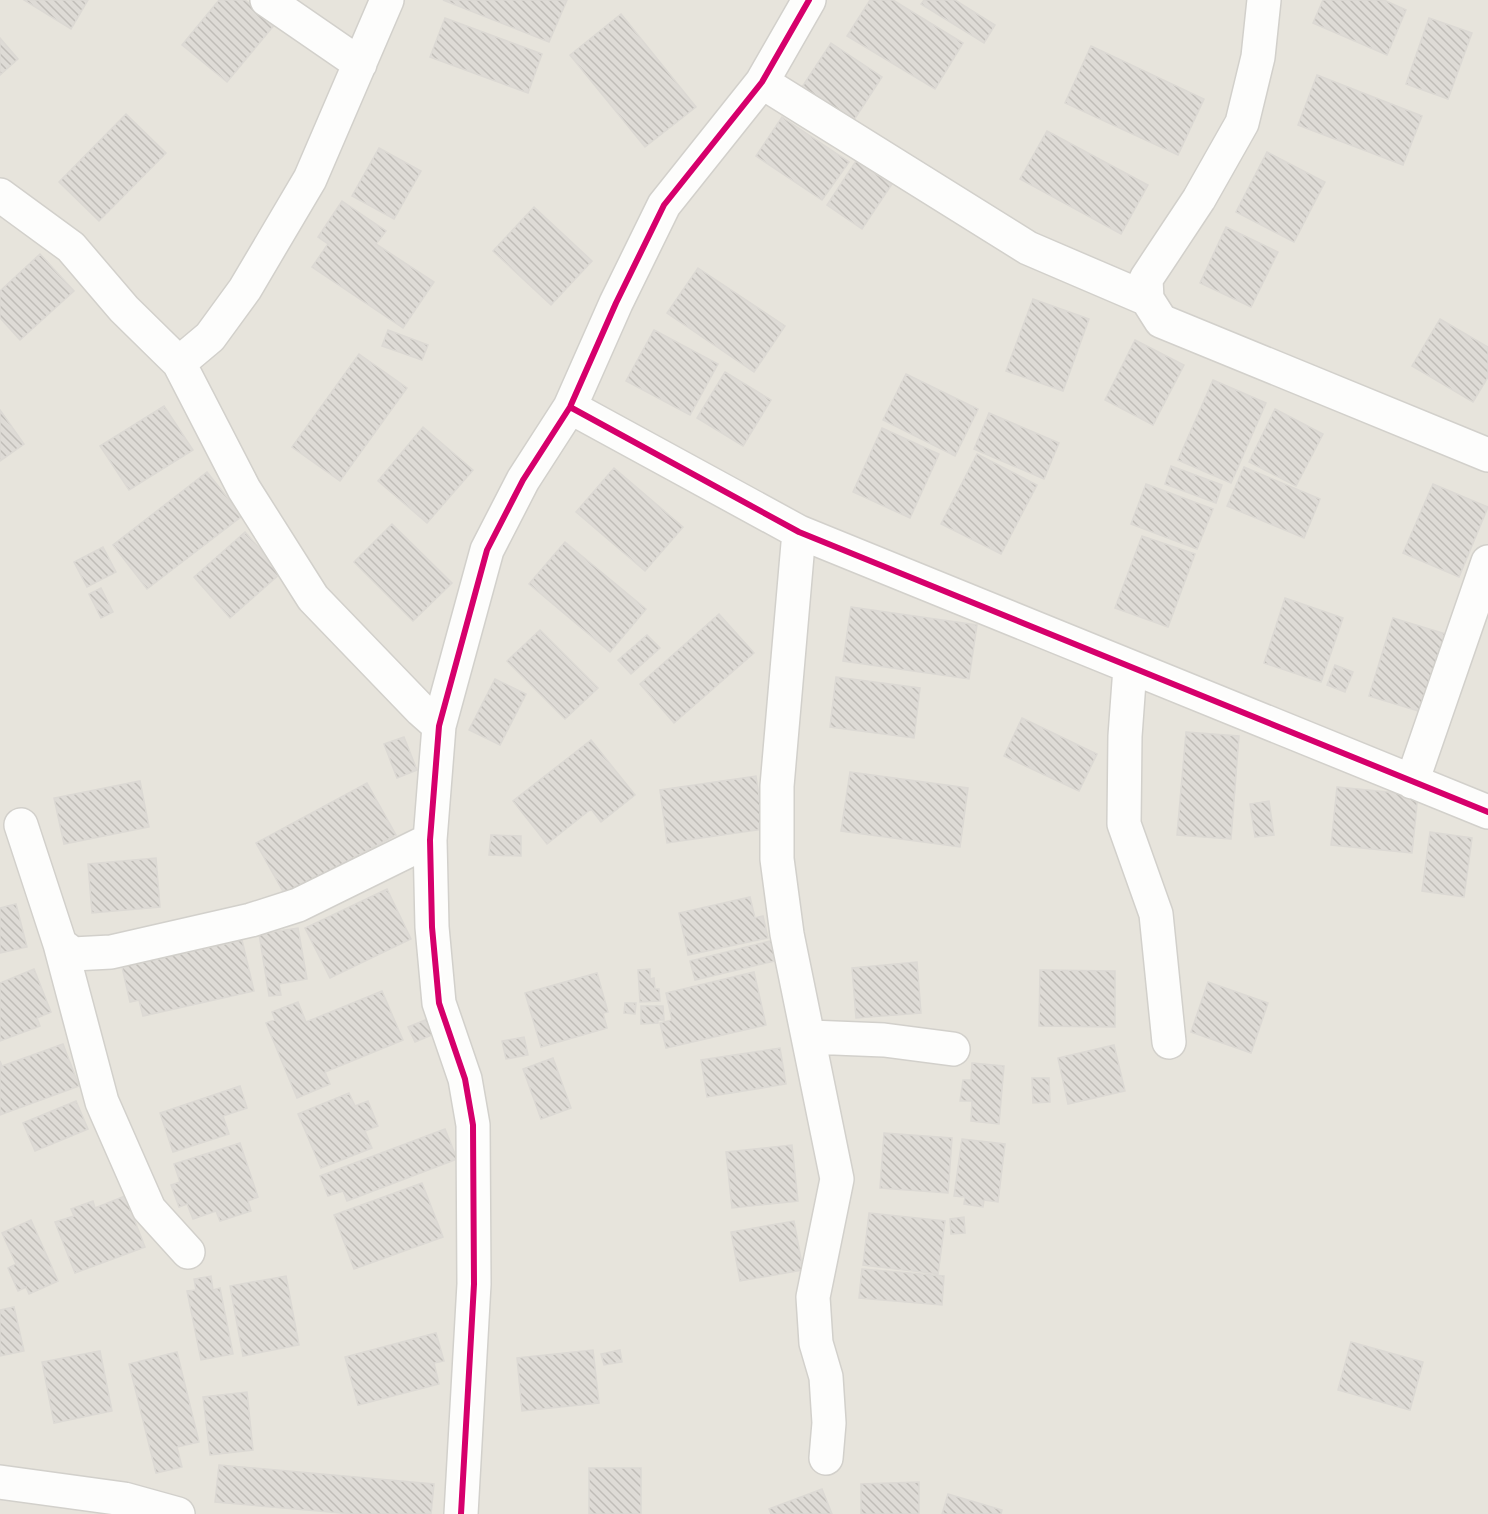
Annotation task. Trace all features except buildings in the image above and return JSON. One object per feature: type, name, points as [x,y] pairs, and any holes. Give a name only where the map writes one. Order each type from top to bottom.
[{"type":"street","points":[[267,0],[360,64]]},
{"type":"street","points":[[179,363],[210,337],[245,289],[310,179],[387,0]]},
{"type":"street","points":[[461,1514],[474,1284],[473,1125],[465,1079],[439,1003],[432,927],[430,840],[439,726],[487,550],[523,480],[570,407],[615,303],[664,205],[762,82],[809,0]]},
{"type":"street","points":[[1264,0],[1258,57],[1242,123],[1199,199],[1146,279],[1147,299],[1161,321],[1488,455]]},
{"type":"street","points":[[762,82],[1028,248],[1147,299]]},
{"type":"street","points":[[0,195],[71,247],[124,309],[179,363],[244,489],[313,598],[421,711],[439,726]]},
{"type":"street","points":[[570,407],[800,532],[1488,812]]},
{"type":"street","points":[[800,532],[777,786],[777,859],[788,934],[837,1179],[813,1297],[816,1343],[826,1377],[830,1424],[826,1458]]},
{"type":"street","points":[[1412,782],[1488,562]]},
{"type":"street","points":[[1130,668],[1125,736],[1124,824],[1156,914],[1169,1042]]},
{"type":"street","points":[[21,825],[60,944],[102,1102],[149,1209],[188,1252]]},
{"type":"street","points":[[60,944],[73,954],[111,952],[252,920],[298,905],[430,840]]},
{"type":"street","points":[[810,1037],[884,1040],[953,1049]]},
{"type":"street","points":[[0,1482],[124,1499],[178,1514]]},
{"type":"shaded area","points":[[0,0],[1488,0],[1488,1514],[0,1514]]},
{"type":"cycle path","points":[[461,1514],[474,1284],[473,1125],[465,1079],[439,1003],[432,927],[430,840],[439,726],[487,550],[523,480],[570,407],[616,303],[664,205],[762,82],[809,0]]},
{"type":"cycle path","points":[[570,407],[799,532],[1488,812]]}]
